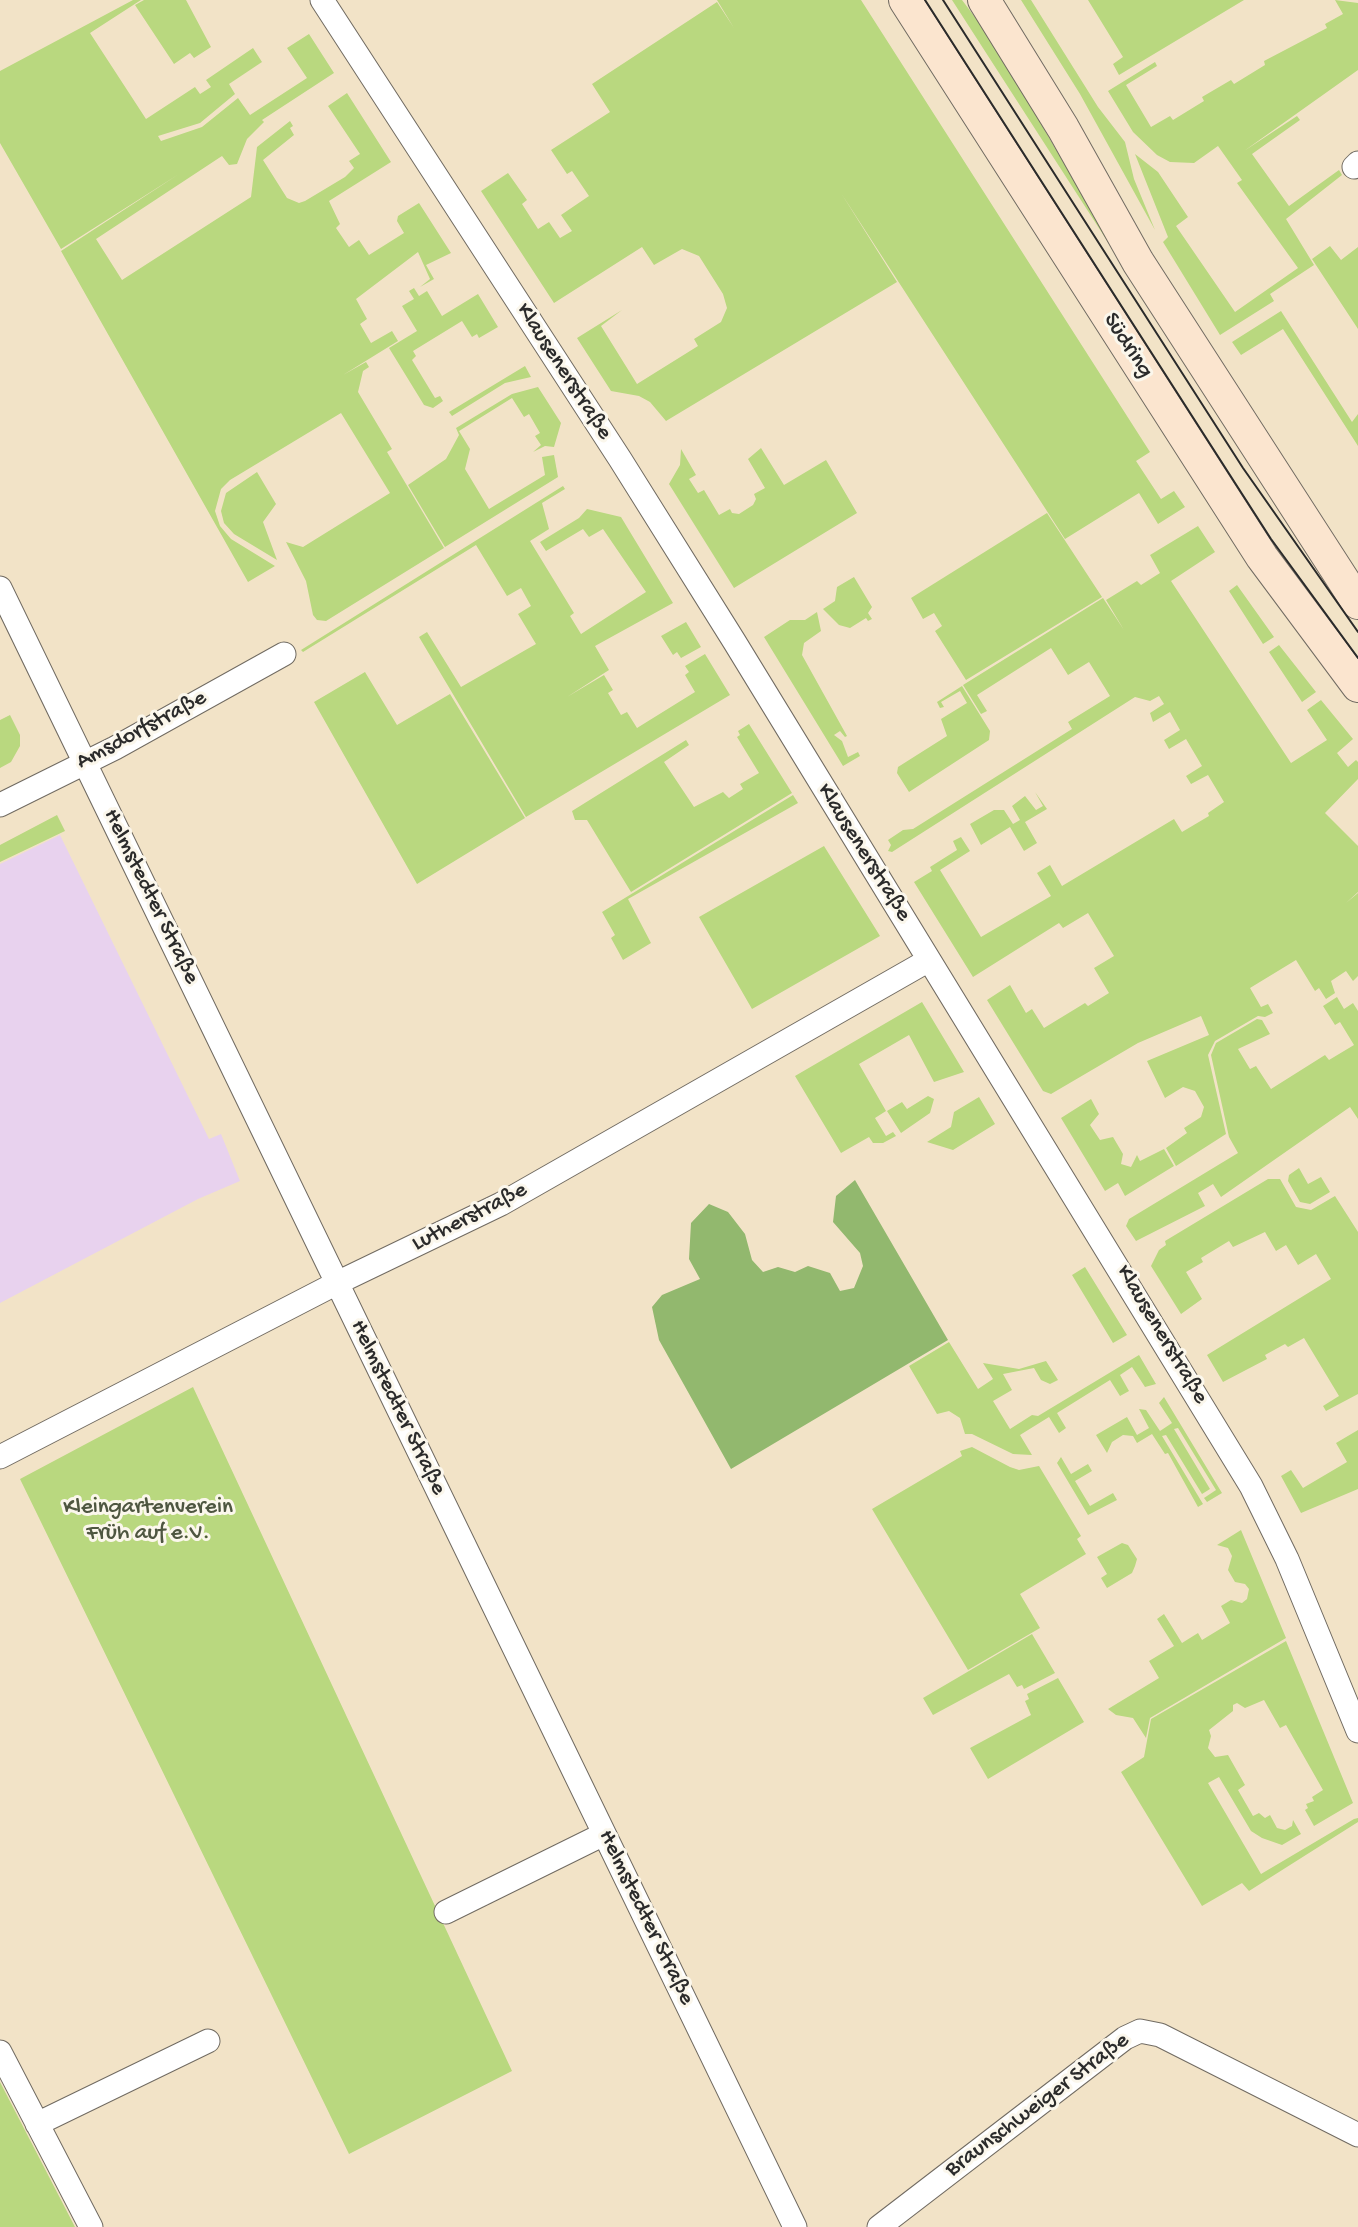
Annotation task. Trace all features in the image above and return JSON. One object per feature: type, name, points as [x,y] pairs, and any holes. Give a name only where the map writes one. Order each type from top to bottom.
[{"type":"main road","name":"Südring","points":[[905,0],[1262,557],[1358,686]]},
{"type":"main road","points":[[985,0],[1063,128],[1138,262],[1358,603]]},
{"type":"street","name":"Klausenerstraße","points":[[322,0],[620,459],[1260,1501],[1358,1731]]},
{"type":"street","name":"Helmstedter Straße","points":[[0,588],[795,2227]]},
{"type":"street","name":"Amsdorfstraße","points":[[0,805],[115,748],[284,654]]},
{"type":"street","name":"Lutherstraße","points":[[0,1457],[337,1283],[501,1204],[929,960]]},
{"type":"street","points":[[446,1912],[604,1834]]},
{"type":"street","name":"Braunschweiger Straße","points":[[878,2227],[1125,2038],[1140,2032],[1160,2035],[1358,2134]]},
{"type":"street","points":[[37,2124],[208,2040]]},
{"type":"street","points":[[0,2052],[91,2227]]},
{"type":"shaded area","points":[[60,835],[209,1139],[221,1134],[240,1181],[198,1199],[0,1303],[0,864]]},
{"type":"green space","points":[[133,0],[141,0],[90,33],[146,119],[195,87],[200,94],[211,87],[206,80],[253,48],[262,62],[229,84],[235,94],[200,123],[158,136],[161,141],[202,127],[238,98],[250,115],[307,78],[287,48],[309,34],[334,73],[262,120],[264,122],[247,139],[237,164],[229,165],[222,156],[96,239],[122,280],[251,197],[257,147],[290,121],[294,135],[263,160],[287,198],[299,203],[305,201],[345,177],[354,168],[349,161],[360,154],[328,106],[347,93],[391,162],[329,201],[340,224],[336,228],[349,247],[359,240],[369,255],[404,233],[397,221],[398,216],[419,203],[451,253],[426,265],[434,279],[420,287],[430,279],[418,252],[356,299],[367,319],[360,324],[371,343],[392,331],[398,341],[343,375],[366,362],[369,367],[363,371],[358,392],[392,449],[387,452],[444,548],[326,621],[317,620],[313,615],[306,581],[286,542],[303,547],[390,493],[341,413],[230,480],[221,489],[215,511],[220,526],[231,539],[275,566],[248,582],[61,251],[179,174],[61,249],[0,143],[0,71]]},
{"type":"green space","points":[[144,0],[186,0],[211,47],[194,58],[190,53],[174,64],[135,5]]},
{"type":"green space","points":[[717,0],[861,0],[1150,452],[1136,461],[1161,499],[1174,491],[1185,507],[1158,524],[1139,493],[1065,539],[841,193],[897,282],[666,421],[650,402],[639,396],[611,391],[577,338],[622,310],[601,326],[637,384],[698,346],[694,339],[721,322],[727,308],[723,294],[699,256],[682,249],[654,265],[642,247],[554,303],[481,191],[508,173],[527,200],[522,204],[538,229],[549,222],[560,238],[572,231],[561,215],[589,196],[572,171],[567,174],[551,150],[610,112],[592,84],[717,2],[734,28]]},
{"type":"green space","points":[[952,0],[962,0],[993,41],[1124,267]]},
{"type":"green space","points":[[1021,0],[1031,0],[1098,107],[1125,142],[1134,179],[1155,230],[1080,94]]},
{"type":"green space","points":[[1088,0],[1244,0],[1119,75],[1113,64],[1123,57]]},
{"type":"green space","points":[[1335,0],[1358,3],[1358,70],[1244,151],[1297,116],[1300,120],[1252,154],[1289,206],[1339,170],[1342,175],[1286,219],[1314,265],[1270,294],[1274,301],[1220,335],[1163,242],[1168,237],[1135,154],[1158,172],[1188,217],[1176,226],[1235,312],[1298,268],[1237,183],[1242,180],[1218,146],[1194,163],[1170,162],[1157,155],[1133,132],[1108,91],[1155,62],[1157,66],[1126,85],[1151,127],[1170,116],[1173,120],[1204,101],[1202,97],[1231,80],[1234,84],[1265,65],[1264,61],[1327,28],[1325,24],[1343,14]]},
{"type":"green space","points":[[1330,246],[1341,260],[1358,247],[1358,329],[1312,259]]},
{"type":"green space","points":[[414,288],[419,296],[427,291],[442,316],[478,294],[498,327],[479,338],[477,334],[472,337],[462,321],[413,351],[416,356],[412,360],[435,398],[440,396],[443,401],[433,408],[424,405],[389,348],[417,331],[402,306],[414,299],[409,291]]},
{"type":"green space","points":[[1281,311],[1352,422],[1358,414],[1358,446],[1283,329],[1241,355],[1232,342]]},
{"type":"green space","points":[[525,366],[531,377],[505,383],[452,416],[449,412]]},
{"type":"green space","points":[[538,387],[561,423],[554,447],[545,446],[533,452],[541,445],[535,436],[540,433],[529,414],[524,417],[512,398],[459,431],[470,449],[465,469],[489,509],[545,475],[542,457],[554,455],[558,477],[445,547],[408,485],[446,459],[459,435],[456,428],[512,394]]},
{"type":"green space","points":[[761,448],[784,485],[826,460],[857,513],[734,588],[669,484],[680,465],[681,449],[696,475],[689,479],[698,493],[704,490],[719,515],[730,509],[732,513],[739,514],[753,505],[756,499],[754,494],[765,488],[748,459]]},
{"type":"green space","points":[[257,472],[276,504],[263,522],[277,560],[234,534],[224,523],[221,511],[226,493]]},
{"type":"green space","points":[[563,486],[565,489],[542,503],[549,529],[530,541],[574,613],[570,616],[581,634],[646,592],[603,529],[589,537],[583,529],[546,551],[540,542],[579,518],[587,509],[621,517],[673,603],[595,646],[609,670],[567,697],[604,675],[613,690],[608,693],[621,715],[627,712],[637,728],[695,692],[685,675],[689,672],[685,666],[705,654],[730,695],[526,817],[419,637],[427,632],[461,687],[536,644],[518,614],[531,606],[521,588],[507,596],[476,545],[303,652],[301,650]]},
{"type":"green space","points":[[1047,513],[1102,597],[966,680],[935,631],[942,626],[934,613],[923,619],[911,598]]},
{"type":"green space","points":[[1198,526],[1215,552],[1171,581],[1291,763],[1327,740],[1307,710],[1321,700],[1353,739],[1337,753],[1348,767],[1356,760],[1358,762],[1358,779],[1325,813],[1358,846],[1358,892],[1346,903],[1358,893],[1358,976],[1353,981],[1346,971],[1331,981],[1335,993],[1326,999],[1319,988],[1315,991],[1296,960],[1250,988],[1261,1007],[1268,1004],[1273,1013],[1265,1017],[1258,1016],[1215,1041],[1208,1055],[1226,1134],[1176,1166],[1166,1148],[1187,1133],[1184,1128],[1201,1117],[1204,1107],[1195,1091],[1183,1087],[1165,1098],[1147,1061],[1209,1035],[1201,1016],[1138,1043],[1051,1094],[1043,1091],[987,1000],[1010,985],[1026,1013],[1032,1009],[1044,1028],[1085,1003],[1088,1006],[1109,993],[1094,968],[1114,956],[1088,913],[1063,928],[1059,923],[973,977],[914,882],[932,871],[930,867],[957,850],[953,841],[961,837],[970,851],[940,870],[981,937],[1051,896],[1037,873],[1050,865],[1062,886],[1174,819],[1182,832],[1209,816],[1208,813],[1224,802],[1208,775],[1191,784],[1186,776],[1202,766],[1186,739],[1169,749],[1164,740],[1180,730],[1170,712],[1153,722],[1150,713],[1164,704],[1159,696],[1150,701],[1135,697],[892,852],[888,851],[891,845],[888,840],[903,830],[913,829],[1072,729],[1068,722],[1110,696],[1089,662],[1068,675],[1051,648],[977,695],[987,711],[981,714],[963,685],[1103,598],[1124,630],[1106,600],[1137,581],[1141,585],[1160,573],[1150,555]]},
{"type":"green space","points":[[854,577],[872,607],[868,613],[872,619],[868,621],[866,618],[850,628],[839,625],[823,609],[835,601],[837,587]]},
{"type":"green space","points":[[1237,585],[1274,637],[1263,644],[1229,591]]},
{"type":"green space","points":[[817,612],[821,631],[804,643],[802,655],[847,736],[840,731],[834,735],[842,741],[848,757],[858,752],[860,756],[843,766],[764,637],[790,620],[805,620]]},
{"type":"green space","points":[[686,622],[701,647],[681,658],[677,652],[673,655],[661,636]]},
{"type":"green space","points":[[1279,645],[1316,692],[1302,702],[1269,652]]},
{"type":"green space","points":[[365,672],[397,725],[450,694],[525,818],[417,884],[314,702]]},
{"type":"green space","points":[[962,686],[990,731],[989,740],[909,792],[897,773],[898,767],[947,736],[941,719],[967,703],[960,691],[941,702],[944,707],[940,708],[937,702]]},
{"type":"green space","points":[[10,715],[20,735],[20,746],[11,762],[0,768],[0,720]]},
{"type":"green space","points":[[749,724],[792,793],[631,892],[587,820],[575,820],[572,811],[686,740],[689,745],[664,762],[694,807],[723,792],[729,798],[743,789],[740,784],[759,773],[737,737],[740,735],[738,731]]},
{"type":"green space","points":[[1035,792],[1047,809],[1025,822],[1037,843],[1024,851],[1010,827],[981,845],[970,824],[994,810],[1004,810],[1013,824],[1020,820],[1012,806],[1025,796],[1036,810],[1043,806]]},
{"type":"green space","points":[[793,795],[798,803],[628,899],[651,943],[623,960],[611,938],[615,935],[602,912]]},
{"type":"green space","points":[[57,815],[65,831],[0,862],[0,845]]},
{"type":"green space","points":[[824,846],[880,936],[752,1009],[699,917]]},
{"type":"green space","points":[[1337,997],[1344,1009],[1353,1003],[1358,1011],[1358,1119],[1350,1107],[1221,1197],[1213,1184],[1198,1193],[1205,1206],[1136,1241],[1126,1226],[1129,1219],[1238,1153],[1229,1137],[1211,1055],[1216,1043],[1257,1019],[1262,1020],[1270,1034],[1238,1049],[1250,1069],[1256,1066],[1271,1089],[1325,1055],[1329,1060],[1354,1045],[1340,1022],[1335,1025],[1323,1006]]},
{"type":"green space","points":[[922,1002],[964,1072],[934,1082],[909,1035],[859,1064],[886,1111],[875,1118],[886,1136],[893,1132],[896,1136],[883,1143],[873,1143],[869,1137],[841,1153],[795,1076]]},
{"type":"green space","points":[[928,1096],[934,1099],[930,1113],[901,1133],[887,1111],[902,1102],[907,1109]]},
{"type":"green space","points":[[979,1097],[995,1124],[953,1150],[927,1142],[951,1127],[954,1112]]},
{"type":"green space","points":[[1091,1099],[1099,1114],[1090,1125],[1100,1140],[1113,1137],[1123,1154],[1121,1164],[1131,1167],[1137,1155],[1140,1161],[1164,1149],[1174,1166],[1125,1196],[1118,1183],[1105,1191],[1061,1118]]},
{"type":"green space","points":[[1299,1168],[1308,1184],[1321,1177],[1330,1192],[1310,1204],[1300,1202],[1288,1181],[1289,1175]]},
{"type":"green space","points":[[1268,1179],[1280,1179],[1296,1207],[1311,1210],[1335,1196],[1358,1232],[1358,1394],[1326,1411],[1323,1406],[1339,1396],[1304,1338],[1288,1347],[1285,1344],[1265,1355],[1267,1359],[1223,1382],[1207,1355],[1331,1279],[1316,1254],[1298,1265],[1286,1245],[1276,1251],[1265,1232],[1233,1247],[1229,1241],[1201,1258],[1203,1262],[1186,1272],[1202,1299],[1181,1314],[1151,1266],[1159,1250],[1166,1245],[1165,1241]]},
{"type":"green space","points":[[855,1180],[948,1340],[731,1469],[659,1340],[652,1307],[662,1295],[700,1279],[689,1259],[691,1223],[709,1204],[728,1212],[745,1234],[752,1260],[763,1272],[778,1267],[795,1272],[808,1266],[830,1273],[840,1291],[854,1288],[863,1266],[860,1253],[833,1222],[836,1196]]},
{"type":"green space","points":[[1085,1267],[1127,1335],[1113,1343],[1072,1275]]},
{"type":"green space","points":[[949,1342],[978,1389],[993,1379],[983,1363],[1019,1369],[1046,1361],[1058,1380],[1050,1384],[1041,1380],[1034,1368],[1003,1374],[1012,1390],[993,1401],[1010,1429],[1032,1415],[1038,1416],[1139,1355],[1156,1384],[1145,1387],[1132,1367],[1120,1375],[1129,1391],[1120,1396],[1110,1380],[1057,1413],[1066,1428],[1059,1433],[1049,1417],[1020,1435],[1032,1455],[1013,1454],[972,1434],[965,1434],[960,1418],[949,1411],[937,1414],[909,1366]]},
{"type":"green space","name":"Kleingartenverein Früh auf e.V.","points":[[193,1387],[512,2071],[349,2154],[20,1479]]},
{"type":"green space","points":[[1164,1397],[1222,1493],[1207,1502],[1204,1498],[1216,1490],[1178,1428],[1174,1429],[1210,1489],[1202,1494],[1166,1435],[1162,1436],[1203,1504],[1198,1507],[1168,1453],[1165,1454],[1152,1434],[1137,1443],[1133,1436],[1123,1435],[1112,1442],[1107,1453],[1096,1435],[1127,1417],[1137,1435],[1149,1428],[1139,1409],[1146,1410],[1160,1431],[1172,1423],[1159,1403]]},
{"type":"green space","points":[[1358,1430],[1358,1489],[1301,1513],[1281,1476],[1291,1470],[1303,1488],[1347,1462],[1336,1443]]},
{"type":"green space","points":[[972,1447],[1019,1470],[1039,1466],[1081,1536],[1077,1539],[1086,1554],[1020,1594],[1040,1628],[968,1670],[872,1509],[962,1456],[960,1451]]},
{"type":"green space","points":[[1061,1457],[1071,1474],[1088,1464],[1092,1471],[1075,1481],[1090,1506],[1113,1493],[1117,1500],[1088,1515],[1057,1463]]},
{"type":"green space","points":[[1241,1530],[1286,1638],[1150,1718],[1146,1738],[1133,1718],[1116,1715],[1108,1709],[1159,1678],[1149,1661],[1174,1646],[1157,1619],[1164,1614],[1182,1643],[1198,1633],[1202,1640],[1230,1623],[1221,1606],[1231,1600],[1242,1603],[1247,1599],[1249,1589],[1245,1584],[1235,1582],[1228,1570],[1232,1556],[1228,1548],[1217,1545]]},
{"type":"green space","points":[[1122,1543],[1128,1545],[1137,1559],[1135,1566],[1132,1573],[1107,1588],[1101,1578],[1107,1574],[1097,1557]]},
{"type":"green space","points":[[1032,1634],[1055,1673],[1024,1689],[1022,1685],[1017,1687],[1009,1674],[933,1715],[923,1698]]},
{"type":"green space","points":[[1286,1641],[1353,1803],[1314,1826],[1305,1810],[1308,1808],[1306,1804],[1314,1801],[1312,1797],[1323,1790],[1286,1725],[1280,1728],[1264,1700],[1245,1708],[1237,1703],[1233,1705],[1233,1711],[1209,1730],[1211,1736],[1208,1748],[1215,1757],[1228,1755],[1245,1785],[1238,1790],[1253,1816],[1259,1813],[1265,1818],[1270,1815],[1277,1828],[1285,1830],[1292,1826],[1293,1820],[1301,1834],[1282,1845],[1262,1838],[1251,1831],[1219,1777],[1208,1783],[1261,1874],[1354,1819],[1358,1818],[1358,1822],[1249,1891],[1242,1883],[1202,1906],[1121,1772],[1144,1757],[1151,1719]]},
{"type":"green space","points":[[1058,1678],[1084,1722],[988,1779],[970,1748],[1031,1715],[1025,1701],[1029,1699],[1027,1694]]},
{"type":"green space","points":[[0,2082],[75,2227],[0,2227]]},
{"type":"tram line","points":[[925,0],[1271,539],[1358,658]]},
{"type":"tram line","points":[[943,0],[1243,468],[1358,632]]}]
